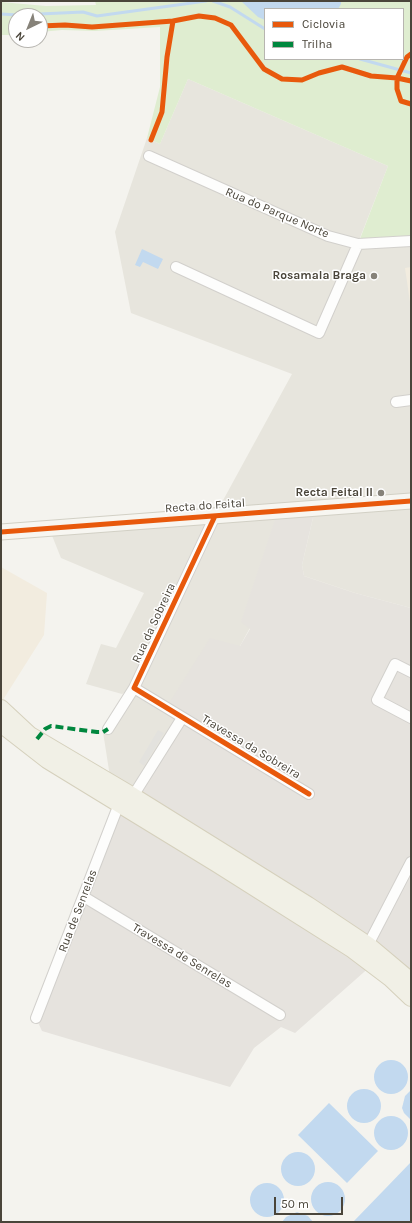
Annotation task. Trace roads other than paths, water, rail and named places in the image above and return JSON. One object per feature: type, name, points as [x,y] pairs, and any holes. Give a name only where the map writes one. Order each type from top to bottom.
[{"type":"main road","points":[[1,708],[30,735],[133,796],[308,905],[368,945],[411,981]]},
{"type":"main road","points":[[1,724],[47,760],[353,950],[390,978],[411,998]]},
{"type":"street","name":"Rua do Parque Norte","points":[[149,156],[328,236],[358,244],[411,241]]},
{"type":"street","points":[[176,267],[318,333],[358,244]]},
{"type":"street","points":[[396,402],[411,400]]},
{"type":"street","name":"Recta do Feital","points":[[1,532],[411,501]]},
{"type":"street","name":"Rua da Sobreira","points":[[108,729],[134,688],[215,516]]},
{"type":"street","points":[[411,672],[395,664],[376,700],[411,718]]},
{"type":"street","points":[[133,796],[182,718],[134,688]]},
{"type":"street","name":"Travessa da Sobreira","points":[[182,718],[309,794]]},
{"type":"street","name":"Rua de Senrelas","points":[[36,1018],[84,898],[119,804]]},
{"type":"street","points":[[368,945],[411,862]]},
{"type":"street","name":"Travessa de Senrelas","points":[[84,898],[280,1015]]},
{"type":"water","points":[[241,1],[341,1],[339,8],[264,8],[264,20],[258,17]]},
{"type":"water","points":[[142,249],[163,259],[158,269],[143,262],[140,267],[135,265]]},
{"type":"water","points":[[388,1060],[394,1060],[398,1061],[405,1067],[408,1077],[407,1084],[401,1091],[394,1094],[388,1094],[384,1093],[377,1087],[374,1080],[374,1074],[375,1070],[381,1063]]},
{"type":"water","points":[[361,1089],[367,1089],[371,1090],[378,1096],[381,1106],[380,1113],[374,1120],[367,1123],[361,1123],[357,1122],[350,1116],[347,1109],[347,1103],[348,1099],[354,1092]]},
{"type":"water","points":[[411,1090],[411,1120],[404,1113],[402,1108],[405,1096]]},
{"type":"water","points":[[329,1103],[378,1151],[347,1183],[298,1135]]},
{"type":"water","points":[[388,1116],[394,1116],[398,1117],[405,1123],[408,1133],[407,1140],[401,1147],[394,1150],[388,1150],[384,1149],[377,1143],[374,1136],[374,1130],[375,1126],[381,1119]]},
{"type":"water","points":[[295,1152],[301,1152],[305,1153],[312,1159],[315,1169],[314,1176],[308,1183],[301,1186],[295,1186],[291,1185],[284,1179],[281,1172],[281,1166],[282,1162],[288,1155]]},
{"type":"water","points":[[411,1162],[411,1222],[353,1222],[384,1190]]},
{"type":"water","points":[[325,1182],[331,1182],[335,1183],[342,1189],[345,1199],[344,1206],[338,1213],[331,1216],[325,1216],[321,1215],[314,1209],[311,1202],[311,1196],[312,1192],[318,1185]]},
{"type":"water","points":[[264,1183],[270,1183],[274,1184],[281,1190],[284,1200],[283,1207],[277,1214],[270,1217],[264,1217],[260,1216],[253,1210],[250,1203],[250,1197],[251,1193],[257,1186]]},
{"type":"water","points":[[297,1212],[308,1216],[313,1222],[282,1222],[286,1217]]},
{"type":"waterway","points":[[1,14],[18,15],[83,12],[97,16],[206,1]]},
{"type":"waterway","points":[[213,1],[230,7],[264,28]]},
{"type":"waterway","points":[[364,60],[411,73]]},
{"type":"place","name":"Rosamala Braga","points":[[374,276]]},
{"type":"place","name":"Recta Feital II","points":[[381,493]]}]
